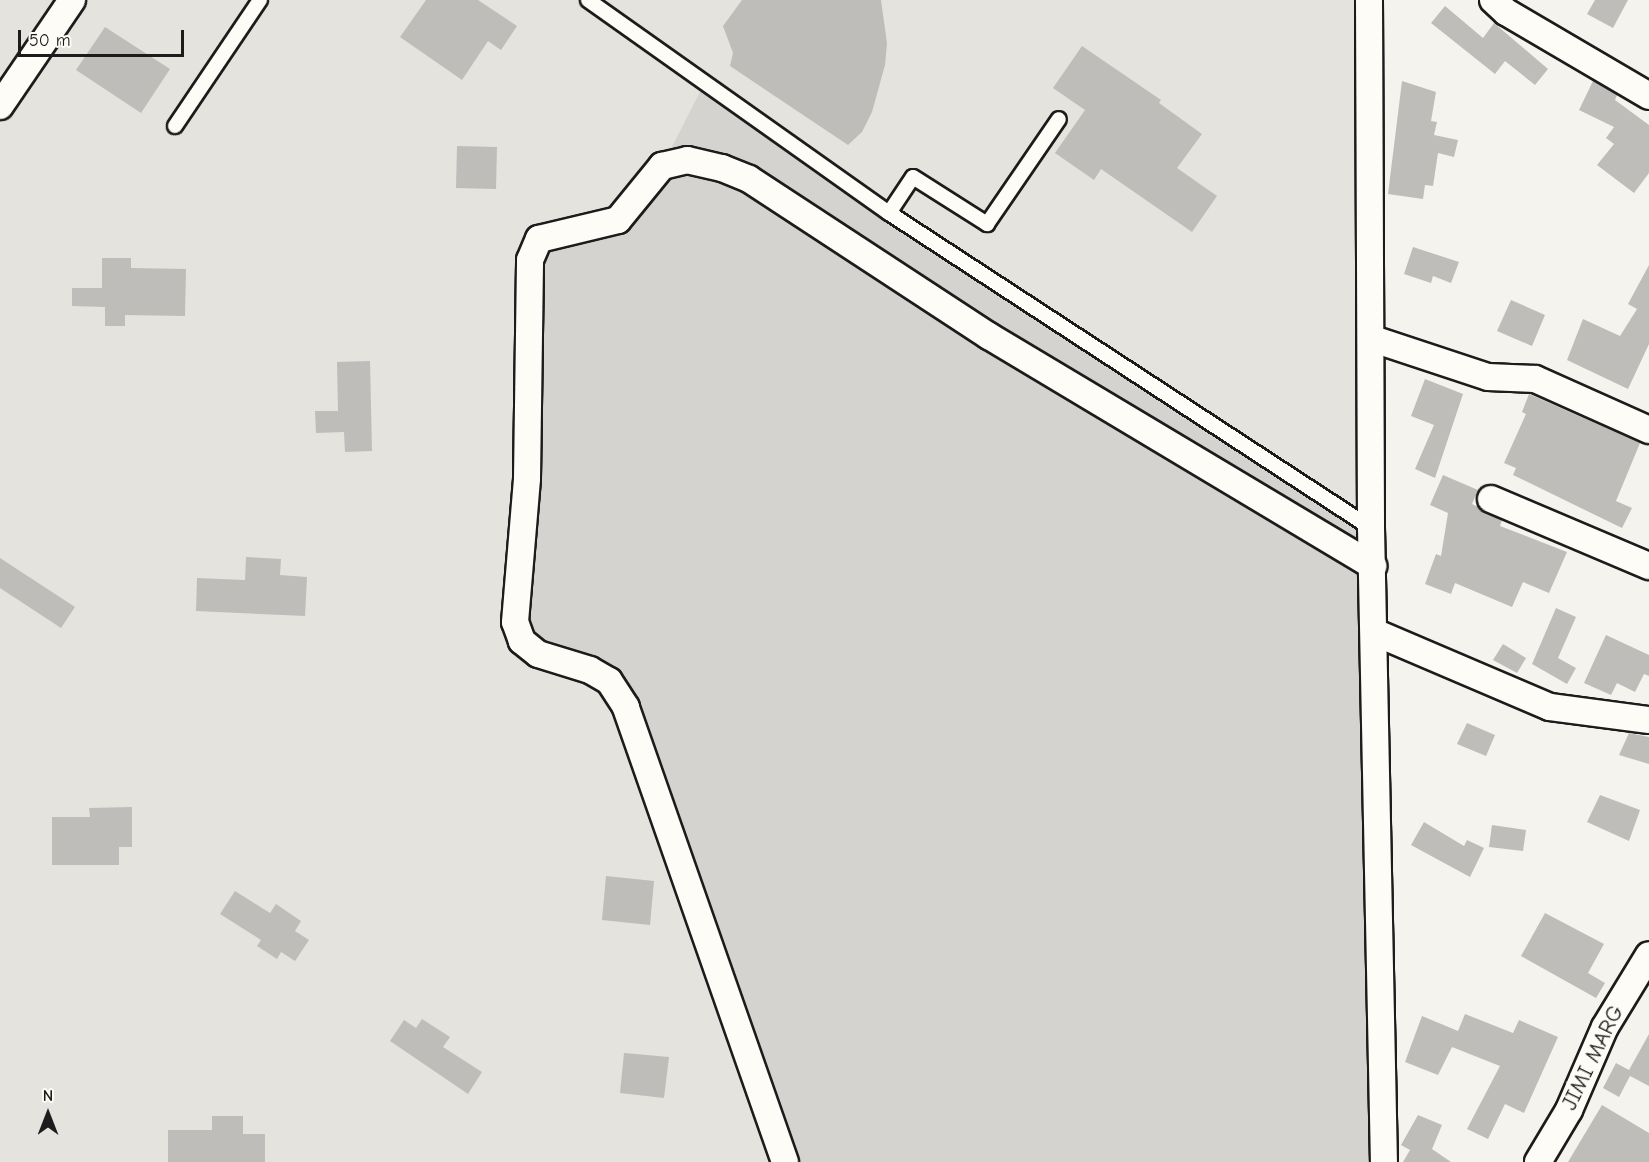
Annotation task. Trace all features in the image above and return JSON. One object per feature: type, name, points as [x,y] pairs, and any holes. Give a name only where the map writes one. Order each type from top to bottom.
[{"type":"street","points":[[0,105],[72,0]]},
{"type":"street","points":[[1369,0],[1373,339],[1371,528],[1384,1162]]},
{"type":"street","points":[[1493,0],[1506,12],[1649,96]]},
{"type":"street","points":[[784,1162],[626,707],[609,681],[590,670],[530,647],[522,641],[515,622],[527,478],[530,260],[539,239],[618,220],[662,166],[687,160],[722,168],[749,179],[989,336],[1373,566]]},
{"type":"street","points":[[1373,339],[1488,377],[1534,379],[1649,430]]},
{"type":"street","points":[[1491,500],[1649,566]]},
{"type":"street","points":[[1374,632],[1550,707],[1649,720]]},
{"type":"street","name":"JIMI MARG","points":[[1538,1162],[1569,1110],[1605,1027],[1649,955]]},
{"type":"lane","points":[[175,126],[260,0]]},
{"type":"lane","points":[[588,0],[889,213],[1371,528]]},
{"type":"lane","points":[[889,213],[914,177],[987,224],[1059,119]]},
{"type":"shaded area","points":[[0,0],[1369,0],[1371,528],[704,85],[662,166],[609,681],[784,1162],[0,1162]]},
{"type":"shaded area","points":[[704,84],[1371,528],[1384,1162],[785,1162],[609,681],[538,654],[517,593],[539,239],[618,220],[662,166]]},
{"type":"building","points":[[426,0],[478,0],[517,26],[501,50],[488,41],[462,80],[400,37]]},
{"type":"building","points":[[742,0],[881,0],[887,43],[885,65],[872,112],[862,132],[848,145],[730,66],[733,53],[723,26]]},
{"type":"building","points":[[1595,0],[1628,0],[1613,28],[1587,14]]},
{"type":"building","points":[[1445,6],[1483,38],[1494,23],[1548,69],[1535,85],[1505,61],[1495,74],[1431,23]]},
{"type":"building","points":[[105,27],[170,69],[141,113],[76,70]]},
{"type":"building","points":[[1082,46],[1161,100],[1159,103],[1202,134],[1177,168],[1217,196],[1192,232],[1101,169],[1094,180],[1055,153],[1085,110],[1053,88]]},
{"type":"building","points":[[1402,81],[1436,92],[1431,121],[1437,122],[1434,135],[1458,140],[1454,157],[1438,153],[1433,186],[1425,185],[1423,199],[1388,194]]},
{"type":"building","points":[[1593,81],[1617,95],[1615,100],[1649,125],[1649,173],[1634,193],[1597,165],[1614,144],[1606,138],[1614,127],[1579,110]]},
{"type":"building","points":[[457,146],[497,147],[496,189],[456,188]]},
{"type":"building","points":[[1413,247],[1459,262],[1451,283],[1433,276],[1431,283],[1404,274]]},
{"type":"building","points":[[102,258],[131,258],[131,268],[186,269],[185,316],[125,315],[125,326],[105,326],[105,307],[72,306],[72,288],[102,288]]},
{"type":"building","points":[[1649,265],[1649,344],[1628,389],[1567,360],[1583,319],[1620,336],[1637,309],[1628,304]]},
{"type":"building","points":[[1511,300],[1545,315],[1532,346],[1497,331]]},
{"type":"building","points":[[370,361],[372,451],[345,452],[344,432],[316,433],[315,411],[338,411],[337,362]]},
{"type":"building","points":[[1425,379],[1463,394],[1435,478],[1415,469],[1434,425],[1411,416]]},
{"type":"building","points":[[1529,394],[1640,443],[1616,501],[1632,508],[1622,528],[1513,475],[1516,468],[1504,463],[1526,414],[1522,412]]},
{"type":"building","points":[[1443,475],[1478,490],[1472,504],[1502,520],[1500,526],[1567,552],[1549,593],[1523,582],[1512,607],[1455,583],[1451,594],[1425,584],[1436,554],[1441,556],[1448,513],[1430,505]]},
{"type":"building","points":[[246,557],[281,559],[280,575],[307,577],[305,616],[196,611],[197,578],[245,580]]},
{"type":"building","points":[[0,558],[75,607],[61,628],[0,588]]},
{"type":"building","points":[[1556,608],[1576,617],[1558,658],[1576,668],[1567,684],[1532,664]]},
{"type":"building","points":[[1606,635],[1649,655],[1649,676],[1644,674],[1635,692],[1617,683],[1611,695],[1584,683]]},
{"type":"building","points":[[1503,644],[1526,658],[1517,673],[1493,660]]},
{"type":"building","points":[[1467,723],[1495,735],[1486,756],[1457,744]]},
{"type":"building","points":[[1629,733],[1649,737],[1649,764],[1619,755]]},
{"type":"building","points":[[1600,795],[1640,810],[1629,841],[1587,822]]},
{"type":"building","points":[[132,807],[132,847],[119,847],[119,865],[52,865],[52,817],[90,817],[89,808]]},
{"type":"building","points":[[1424,822],[1464,846],[1467,840],[1484,848],[1470,877],[1411,845]]},
{"type":"building","points":[[1492,825],[1526,830],[1523,851],[1489,847]]},
{"type":"building","points":[[606,876],[654,881],[650,925],[602,920]]},
{"type":"building","points":[[235,891],[270,913],[276,904],[301,921],[295,931],[309,940],[295,961],[281,952],[277,959],[257,946],[261,940],[220,914]]},
{"type":"building","points":[[1545,913],[1604,944],[1588,973],[1605,983],[1596,998],[1521,956]]},
{"type":"building","points":[[1465,1014],[1513,1033],[1519,1020],[1558,1037],[1524,1113],[1505,1104],[1488,1139],[1467,1129],[1500,1066],[1452,1047],[1438,1075],[1405,1062],[1422,1016],[1458,1031]]},
{"type":"building","points":[[422,1019],[450,1037],[443,1047],[482,1072],[468,1094],[390,1041],[404,1020],[416,1028]]},
{"type":"building","points":[[1649,1034],[1649,1086],[1630,1076],[1619,1097],[1603,1088],[1616,1063],[1629,1070]]},
{"type":"building","points":[[624,1053],[669,1057],[664,1098],[620,1093]]},
{"type":"building","points":[[1602,1105],[1649,1133],[1649,1162],[1568,1162]]},
{"type":"building","points":[[1418,1115],[1442,1125],[1432,1149],[1451,1162],[1403,1162],[1410,1150],[1401,1145]]},
{"type":"building","points":[[212,1116],[243,1116],[243,1134],[265,1134],[265,1162],[168,1162],[168,1130],[212,1130]]}]
